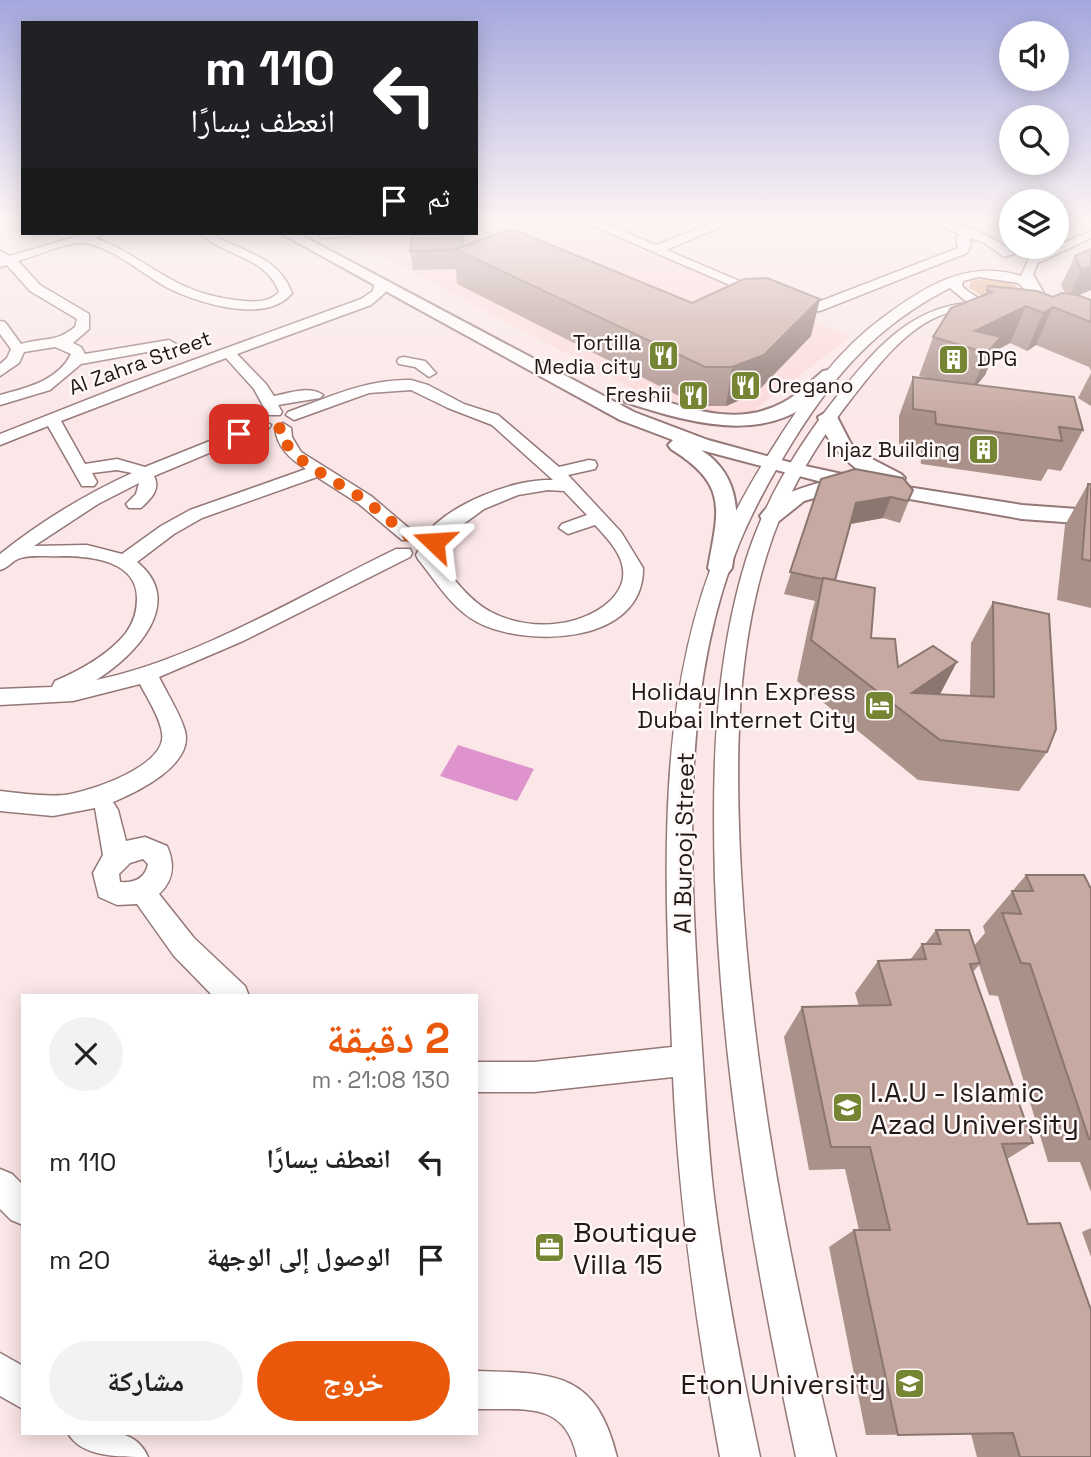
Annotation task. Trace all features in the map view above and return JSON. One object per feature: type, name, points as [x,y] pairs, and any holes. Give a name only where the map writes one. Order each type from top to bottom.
[{"type":"main road","points":[[384,285],[620,397],[698,418],[749,420],[773,415],[791,406],[830,375]]},
{"type":"main road","points":[[415,285],[701,444],[785,461],[961,490],[1091,504]]},
{"type":"main road","points":[[620,397],[715,473],[728,503],[720,568]]},
{"type":"main road","points":[[828,417],[830,428],[845,450],[875,470],[894,478]]},
{"type":"main road","points":[[785,461],[855,483],[1023,512],[1091,517]]},
{"type":"main road","points":[[771,516],[782,505],[805,493],[833,485],[855,483]]},
{"type":"street","points":[[31,285],[84,317],[82,329],[62,344]]},
{"type":"street","points":[[172,285],[200,295],[258,307],[279,302],[284,298],[286,293],[283,285]]},
{"type":"street","name":"Al Zahra Street","points":[[0,440],[37,432],[52,418],[335,314],[374,298],[380,285]]},
{"type":"street","points":[[735,285],[800,309],[815,308],[874,285]]},
{"type":"street","name":"Al Burooj Street","points":[[740,1457],[723,1369],[699,1214],[680,919],[681,804],[689,711],[702,633],[720,568],[785,461],[830,375],[873,333],[932,292],[947,285]]},
{"type":"street","points":[[956,285],[966,298],[990,306],[1040,314]]},
{"type":"street","points":[[1026,285],[1050,301]]},
{"type":"street","points":[[1015,308],[1035,302],[1039,297],[1032,285]]},
{"type":"street","points":[[785,305],[806,296]]},
{"type":"street","name":"Al Zahra Street","points":[[335,314],[380,301],[411,299]]},
{"type":"street","name":"Al Burooj Street","points":[[816,1457],[797,1377],[748,1108],[730,934],[725,798],[727,725],[734,662],[743,607],[785,461],[828,417],[876,361],[918,323],[945,310],[990,306]]},
{"type":"street","points":[[335,314],[349,324]]},
{"type":"street","points":[[0,325],[18,349]]},
{"type":"street","points":[[0,400],[51,391],[77,360],[167,337],[183,351]]},
{"type":"street","points":[[18,349],[41,343],[62,344],[76,350],[77,360]]},
{"type":"street","points":[[0,372],[14,360],[18,349]]},
{"type":"street","points":[[229,353],[251,373],[295,455],[365,500],[414,556],[428,547],[464,514],[521,487],[540,472],[555,474],[589,465]]},
{"type":"street","points":[[400,384],[424,369],[404,360]]},
{"type":"street","points":[[125,494],[144,473],[212,440],[369,389],[400,384],[429,390],[453,405],[495,413],[597,517],[629,556],[633,578],[623,600],[613,610],[592,622],[548,631],[512,628],[468,607],[428,547]]},
{"type":"street","points":[[268,450],[278,420],[304,394],[315,395]]},
{"type":"street","points":[[52,418],[92,500]]},
{"type":"street","points":[[7,559],[92,500],[148,487],[144,473],[135,468],[109,465],[80,471]]},
{"type":"street","points":[[124,562],[171,527],[197,513],[277,487],[318,470]]},
{"type":"street","points":[[521,487],[552,484],[555,474]]},
{"type":"street","points":[[70,494],[92,500]]},
{"type":"street","points":[[568,528],[597,517]]},
{"type":"street","points":[[0,697],[30,698],[89,690],[147,675],[196,656],[406,544]]},
{"type":"street","points":[[7,559],[89,552],[124,562],[138,572],[145,583],[148,597],[147,611],[130,642],[96,670],[76,681],[30,698]]},
{"type":"street","points":[[0,801],[50,805],[87,801],[106,795],[165,761],[175,741],[174,733],[147,675]]},
{"type":"street","points":[[106,810],[117,858]]},
{"type":"street","points":[[145,848],[159,854],[162,861],[158,877],[143,891],[124,896],[108,889],[106,873],[117,858],[135,849],[145,848]]},
{"type":"street","points":[[143,891],[182,947],[233,994]]},
{"type":"street","points":[[478,1077],[534,1077],[688,1060]]},
{"type":"street","points":[[0,1186],[21,1206]]},
{"type":"street","points":[[0,1372],[21,1388]]},
{"type":"street","points":[[478,1390],[539,1392],[562,1398],[582,1414],[595,1441],[597,1457]]},
{"type":"street","points":[[90,1435],[128,1457]]},
{"type":"shaded area","points":[[436,285],[730,285],[850,337],[752,412],[708,411],[636,390]]},
{"type":"shaded area","points":[[970,285],[1014,285],[1024,292],[986,298],[969,288]]},
{"type":"shaded area","points":[[458,745],[534,769],[517,801],[440,776]]},
{"type":"building","points":[[531,285],[648,285],[692,303],[731,285],[785,285],[820,299],[764,355],[732,367],[705,367]]},
{"type":"building","points":[[988,286],[1037,291],[1053,297],[1062,293],[1077,295],[1091,300],[1091,322],[1053,307],[1043,313],[1026,306],[975,331],[1001,337],[987,353],[933,337],[951,308],[992,292],[987,290]]},
{"type":"building","points":[[913,377],[1074,397],[1083,430],[1059,427],[1062,441],[936,424],[935,412],[913,409]]},
{"type":"building","points":[[855,469],[903,478],[913,490],[908,501],[891,497],[856,503],[835,580],[790,572],[821,479]]},
{"type":"building","points":[[1088,484],[1091,484],[1091,561],[1082,559]]},
{"type":"building","points":[[823,578],[875,588],[871,638],[895,639],[898,667],[933,646],[957,662],[912,693],[994,697],[993,602],[1049,614],[1056,729],[1047,752],[940,740],[811,640]]},
{"type":"building","points":[[1026,875],[1084,875],[1091,889],[1091,1139],[1030,964],[1021,963],[1002,913],[1021,914],[1012,891],[1033,891]]},
{"type":"building","points":[[936,930],[969,930],[980,963],[970,964],[1033,1143],[1002,1144],[1028,1224],[1060,1223],[1091,1310],[1091,1457],[1020,1457],[1013,1433],[898,1435],[854,1230],[890,1230],[870,1147],[831,1147],[802,1007],[891,1005],[878,961],[926,959],[922,944],[941,944]]},
{"type":"place","name":"Tortilla Media city","points":[[664,355]]},
{"type":"place","name":"DPG","points":[[954,359]]},
{"type":"place","name":"Oregano","points":[[745,386]]},
{"type":"place","name":"Freshii","points":[[694,395]]},
{"type":"place","name":"Injaz Building","points":[[983,450]]},
{"type":"place","name":"Holiday Inn Express Dubai Internet City","points":[[879,706]]},
{"type":"place","name":"I.A.U - Islamic Azad University","points":[[847,1108]]},
{"type":"place","name":"Boutique Villa 15","points":[[550,1248]]},
{"type":"place","name":"Eton University","points":[[909,1384]]},
{"type":"route","points":[[239,434],[263,425],[271,429],[283,428],[288,447],[305,463],[365,500],[409,536],[422,534],[432,538],[434,542]]}]
